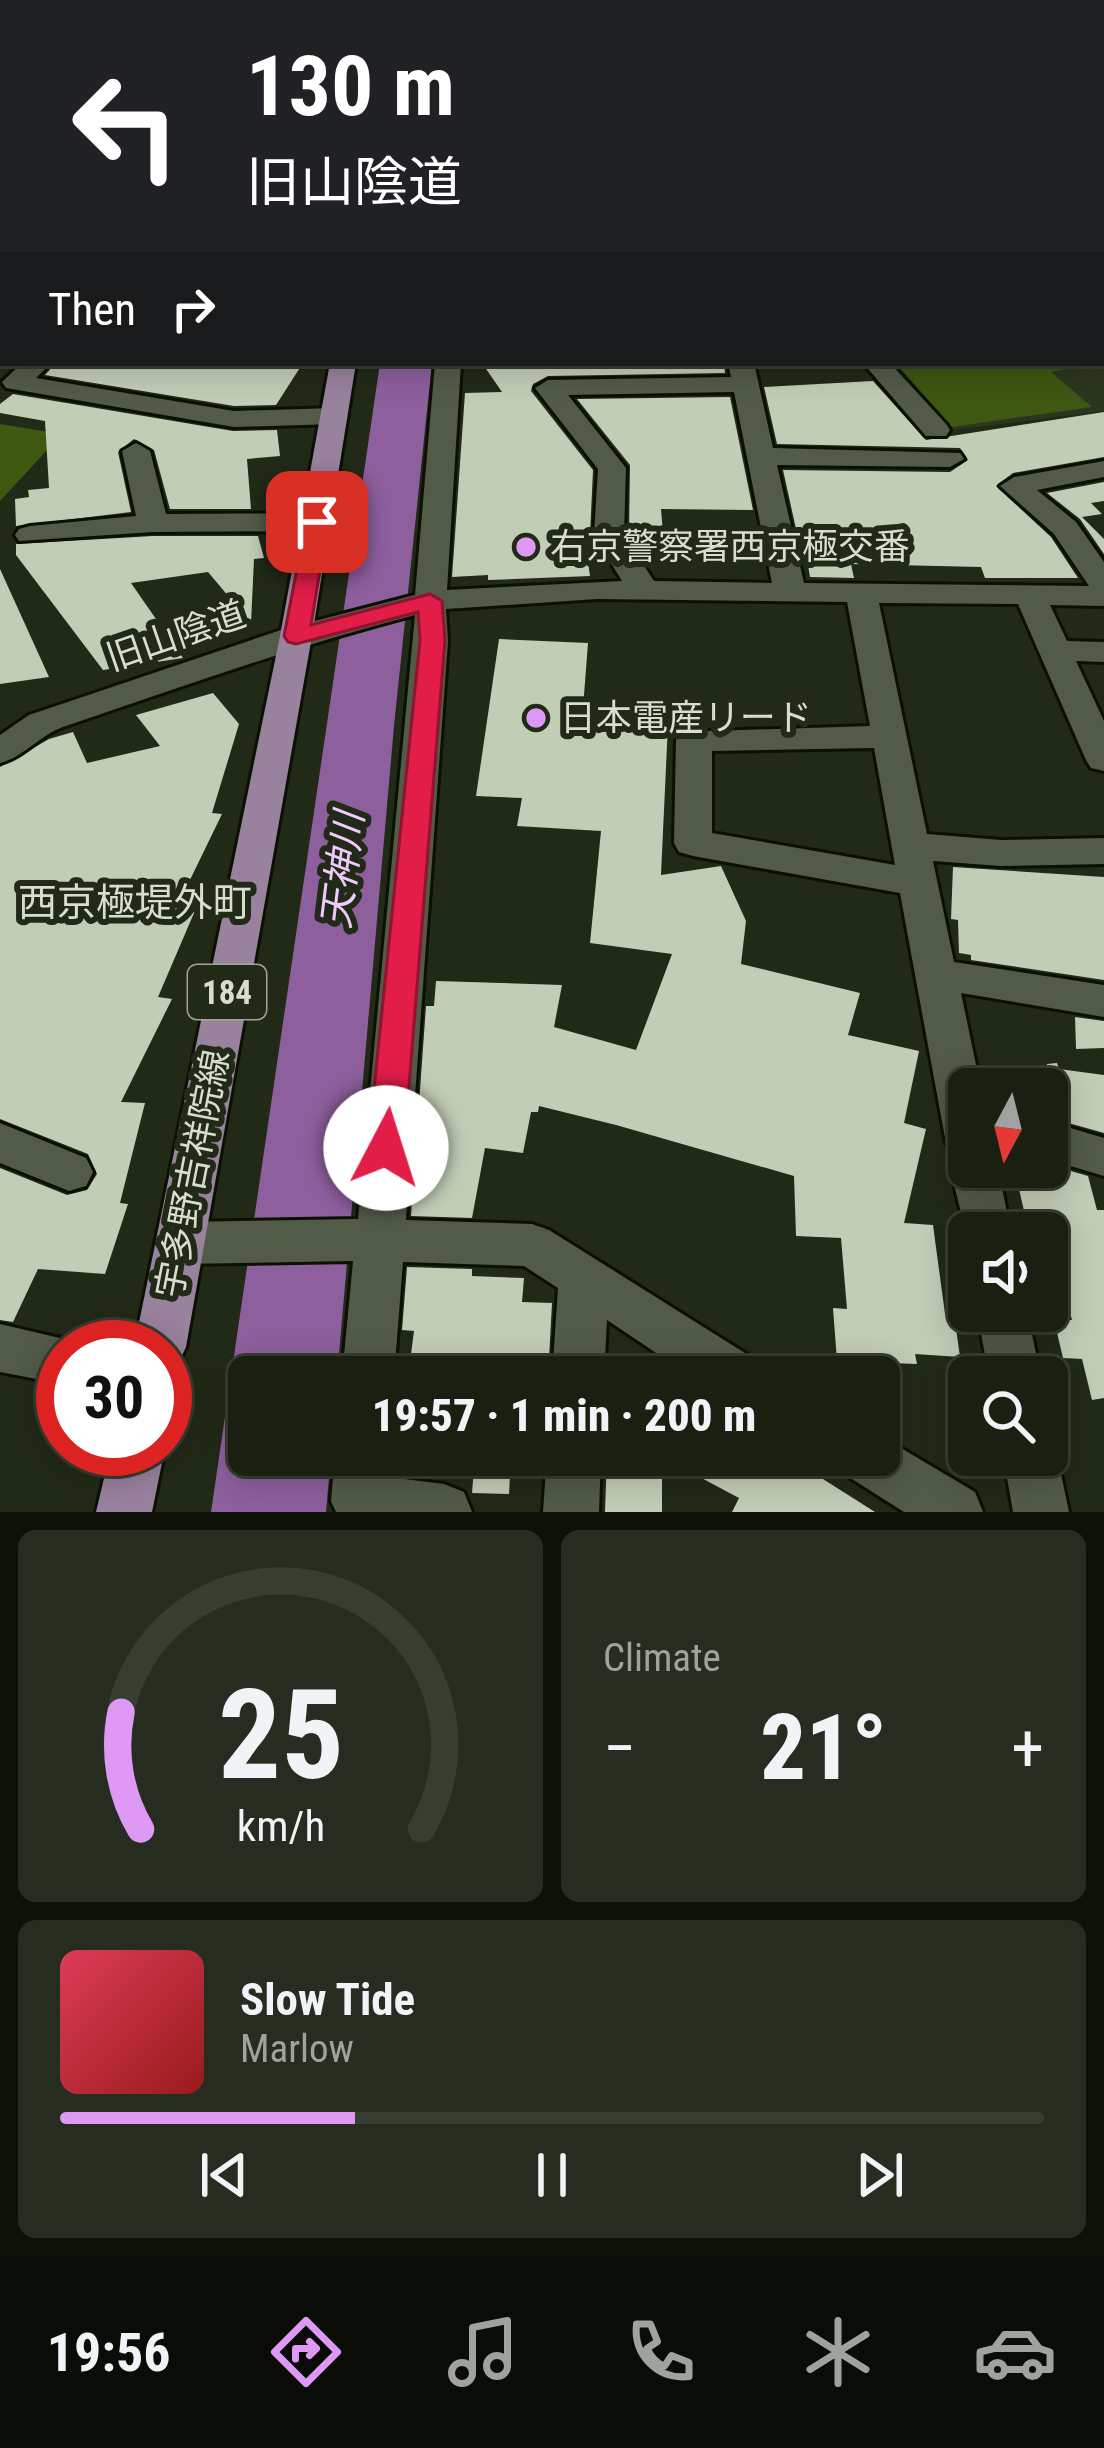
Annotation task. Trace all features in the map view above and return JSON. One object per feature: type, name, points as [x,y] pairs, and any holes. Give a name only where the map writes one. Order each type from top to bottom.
[{"type":"main road","name":"宇多野吉祥院線","points":[[165,1320],[310,633],[317,522],[343,366]]},
{"type":"main road","points":[[124,1512],[132,1476]]},
{"type":"street","points":[[34,366],[15,382],[234,418],[335,416]]},
{"type":"street","points":[[368,1356],[371,1240],[432,640],[426,602],[448,366]]},
{"type":"street","points":[[879,366],[936,430]]},
{"type":"street","points":[[644,591],[609,535],[612,468],[548,388],[745,373],[790,592]]},
{"type":"street","points":[[136,451],[153,523]]},
{"type":"street","points":[[763,456],[950,459]]},
{"type":"street","points":[[1104,469],[1014,486],[1064,528],[1104,585]]},
{"type":"street","points":[[30,536],[153,523],[317,522]]},
{"type":"street","name":"旧山陰道","points":[[0,752],[41,722],[310,633],[426,602],[644,591],[1104,596]]},
{"type":"street","points":[[861,593],[955,1068]]},
{"type":"street","points":[[1030,596],[1104,760]]},
{"type":"street","points":[[1054,650],[1104,652]]},
{"type":"street","points":[[0,712],[41,722]]},
{"type":"street","points":[[889,737],[694,740],[693,843],[914,865],[1001,853],[1104,851]]},
{"type":"street","points":[[936,974],[1104,1001]]},
{"type":"street","points":[[0,1142],[69,1172]]},
{"type":"street","points":[[1068,1146],[1104,1157]]},
{"type":"street","points":[[180,1243],[371,1240],[532,1245],[703,1356]]},
{"type":"street","points":[[579,1356],[583,1281]]},
{"type":"street","points":[[0,1348],[36,1355]]},
{"type":"street","points":[[571,1512],[573,1476]]},
{"type":"street","points":[[897,1476],[955,1512]]},
{"type":"street","points":[[1034,1476],[1041,1512]]},
{"type":"street","points":[[360,1478],[444,1512]]},
{"type":"shaded area","points":[[890,366],[1104,366],[1104,411],[945,431]]},
{"type":"green space","points":[[899,366],[1078,366],[1051,372],[1092,407],[952,427]]},
{"type":"green space","points":[[0,424],[62,434],[0,501]]},
{"type":"water","name":"天神川","points":[[380,366],[432,366],[394,726],[339,1356],[234,1356]]},
{"type":"water","points":[[228,1396],[228,1476],[329,1476],[326,1512],[211,1512]]},
{"type":"building","points":[[53,366],[301,366],[276,405],[234,406],[45,375]]},
{"type":"building","points":[[484,366],[724,366],[725,373],[548,376],[533,384],[531,391],[593,470],[590,535],[596,547],[586,547],[590,576],[452,577],[465,393],[502,392]]},
{"type":"building","points":[[873,381],[926,440],[1104,412],[1104,457],[1013,473],[996,486],[1051,537],[1078,578],[985,578],[981,567],[851,564],[854,578],[810,577],[802,529],[796,529],[783,470],[950,472],[968,460],[960,448],[777,444],[764,387]]},
{"type":"building","points":[[13,394],[233,431],[277,430],[280,456],[247,459],[251,509],[170,509],[154,450],[134,439],[118,452],[131,512],[16,526],[15,499],[29,497],[28,490],[49,488],[45,421],[0,413],[0,404]]},
{"type":"building","points":[[730,397],[753,510],[661,509],[663,533],[652,533],[654,547],[637,547],[629,534],[630,465],[577,399]]},
{"type":"building","points":[[1104,482],[1104,501],[1091,503],[1102,514],[1082,517],[1104,539],[1104,554],[1080,519],[1047,493]]},
{"type":"building","points":[[258,536],[264,558],[254,559],[251,623],[208,572],[131,583],[183,658],[103,670],[16,555],[16,544]]},
{"type":"building","points":[[0,569],[49,677],[0,684]]},
{"type":"building","points":[[499,639],[588,643],[582,721],[668,724],[661,875],[721,866],[746,921],[741,964],[860,993],[848,1035],[919,1051],[904,1123],[926,1129],[904,1223],[933,1225],[948,1332],[957,1332],[960,1356],[915,1354],[917,1364],[900,1363],[900,1356],[837,1356],[833,1308],[847,1309],[841,1238],[796,1236],[794,1176],[616,1125],[539,1106],[538,1112],[531,1112],[523,1153],[485,1148],[472,1218],[411,1216],[426,1006],[434,1006],[436,981],[562,985],[554,1027],[636,1050],[672,954],[590,943],[601,831],[517,826],[522,798],[476,796]]},
{"type":"building","points":[[213,693],[239,724],[212,813],[222,814],[188,884],[206,885],[158,997],[172,999],[121,1102],[145,1103],[120,1203],[128,1204],[105,1274],[38,1269],[13,1322],[0,1320],[0,1168],[67,1195],[87,1190],[97,1174],[88,1154],[0,1119],[0,767],[49,739],[73,732],[87,763],[160,746],[136,715]]},
{"type":"building","points":[[953,867],[1104,877],[1104,980],[971,960],[971,955],[959,953],[958,920],[951,919]]},
{"type":"building","points":[[1075,1017],[1104,1021],[1104,1048],[1076,1049]]},
{"type":"building","points":[[1068,1070],[1104,1075],[1104,1133],[1068,1123]]},
{"type":"building","points":[[1068,1170],[1088,1176],[1097,1210],[1104,1210],[1104,1398],[1092,1400],[1082,1359],[1063,1356],[1057,1332],[1068,1332],[1068,1320],[1072,1320],[1068,1212],[1024,1212],[1019,1188],[1068,1188]]},
{"type":"building","points":[[407,1267],[472,1269],[472,1276],[524,1278],[522,1302],[552,1303],[549,1356],[411,1356],[414,1331],[402,1330]]},
{"type":"building","points":[[473,1476],[510,1476],[509,1494],[472,1493]]},
{"type":"building","points":[[606,1476],[662,1476],[662,1512],[605,1512]]},
{"type":"building","points":[[698,1476],[818,1476],[875,1512],[732,1512],[739,1498]]},
{"type":"place","name":"右京警察署西京極交番","points":[[526,547]]},
{"type":"place","name":"日本電産リード","points":[[536,718]]},
{"type":"district","name":"西京極堤外町","points":[[135,903]]},
{"type":"route","points":[[317,522],[296,636],[430,601],[432,640],[386,1148]]}]
